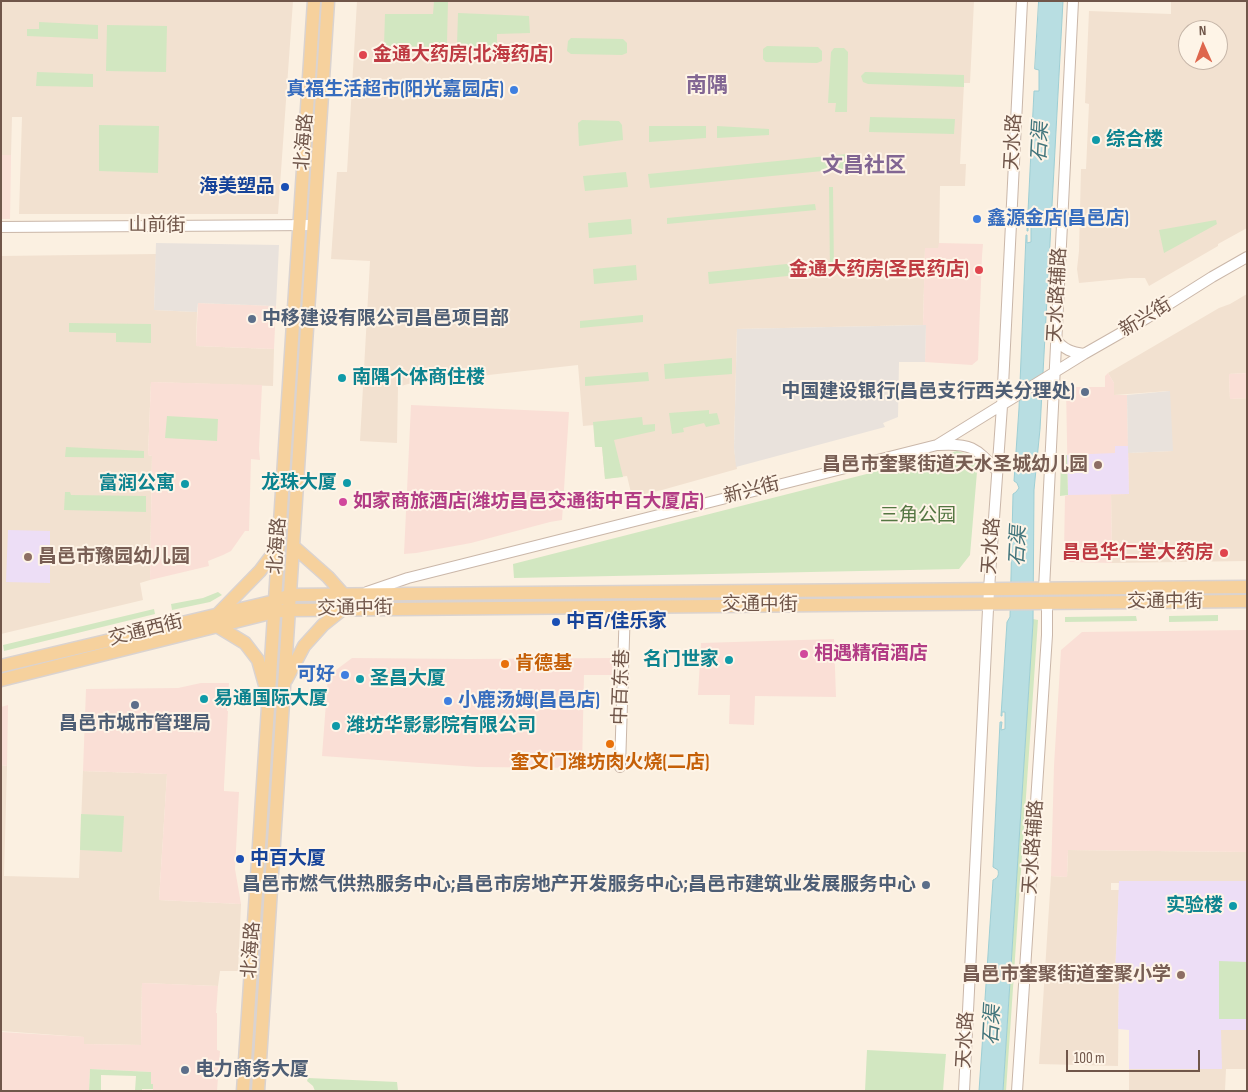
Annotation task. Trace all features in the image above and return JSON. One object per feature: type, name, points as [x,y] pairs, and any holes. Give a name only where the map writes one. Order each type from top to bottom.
[{"type":"main road","name":"北海路","points":[[243,1091],[314,1]]},
{"type":"main road","name":"北海路","points":[[258,1091],[328,1]]},
{"type":"main road","points":[[293,546],[328,577],[344,595]]},
{"type":"main road","points":[[268,696],[258,660],[246,643],[218,620],[278,547]]},
{"type":"main road","name":"交通中街","points":[[290,595],[1247,587]]},
{"type":"main road","name":"交通西街","points":[[1,680],[274,606],[290,595]]},
{"type":"main road","name":"交通中街","points":[[274,606],[289,610],[1247,601]]},
{"type":"main road","points":[[284,685],[304,646],[323,625],[343,609]]},
{"type":"main road","name":"交通西街","points":[[1,666],[218,620]]},
{"type":"street","name":"天水路","points":[[964,1091],[988,603],[1002,406],[1022,1]]},
{"type":"street","name":"天水路辅路","points":[[1040,589],[1050,375],[1056,340],[1073,1]]},
{"type":"street","name":"山前街","points":[[1,227],[314,225]]},
{"type":"street","name":"新兴街","points":[[361,594],[408,578],[937,445],[1084,354],[1247,257]]},
{"type":"street","points":[[1056,340],[1063,348],[1084,354]]},
{"type":"street","points":[[937,445],[965,445],[984,456],[997,470]]},
{"type":"street","name":"天水路辅路","points":[[1018,1091],[1047,635],[1041,603]]},
{"type":"street","name":"中百东巷","points":[[620,767],[625,606]]},
{"type":"shaded area","points":[[1,1],[293,1],[278,214],[19,214],[22,117],[12,117],[11,155],[1,155]]},
{"type":"shaded area","points":[[357,1],[974,1],[970,83],[964,83],[960,164],[966,164],[965,186],[940,186],[939,248],[925,248],[923,325],[737,329],[734,448],[737,469],[632,497],[627,476],[605,479],[602,447],[595,447],[594,425],[583,426],[578,365],[408,384],[398,387],[397,443],[360,441],[370,261],[331,259],[337,172],[347,172]]},
{"type":"shaded area","points":[[1171,1],[1247,1],[1247,228],[1149,286],[1145,278],[1079,283],[1077,269],[1081,169],[1086,169],[1089,104],[1085,103],[1089,11],[1171,14]]},
{"type":"shaded area","points":[[1,155],[11,155],[10,219],[1,219]]},
{"type":"shaded area","points":[[156,243],[279,245],[276,306],[198,303],[197,312],[154,310]]},
{"type":"shaded area","points":[[939,243],[983,244],[978,360],[972,365],[925,362],[926,325],[923,325],[925,248],[938,248]]},
{"type":"shaded area","points":[[156,254],[154,310],[197,312],[196,346],[274,349],[273,386],[151,382],[148,455],[152,456],[150,580],[140,583],[143,600],[1,634],[1,256]]},
{"type":"shaded area","points":[[1247,294],[1247,373],[1229,374],[1230,399],[1247,398],[1247,561],[1112,563],[1111,494],[1129,494],[1128,453],[1172,451],[1169,391],[1114,395],[1114,383],[1108,373],[1219,308]]},
{"type":"shaded area","points":[[198,303],[276,306],[274,349],[196,346]]},
{"type":"shaded area","points":[[926,325],[925,362],[899,362],[898,417],[883,423],[885,427],[736,467],[734,448],[737,329]]},
{"type":"shaded area","points":[[1108,373],[1114,383],[1114,395],[1127,395],[1129,494],[1111,495],[1112,563],[1070,562],[1065,557],[1064,552],[1065,496],[1068,495],[1066,387],[1105,387],[1105,376]]},
{"type":"shaded area","points":[[1247,373],[1247,398],[1230,399],[1229,374]]},
{"type":"shaded area","points":[[151,382],[262,385],[260,460],[251,459],[249,531],[245,531],[231,551],[208,561],[209,566],[150,580],[152,456],[148,455]]},
{"type":"shaded area","points":[[1170,391],[1173,451],[1128,453],[1127,395]]},
{"type":"shaded area","points":[[411,405],[569,412],[562,520],[471,543],[404,554]]},
{"type":"shaded area","name":"昌邑市奎聚街道天水圣城幼儿园","points":[[1115,446],[1128,446],[1129,494],[1068,495],[1067,455],[1115,453]]},
{"type":"shaded area","name":"昌邑市豫园幼儿园","points":[[8,530],[50,531],[50,583],[6,582]]},
{"type":"shaded area","points":[[1247,630],[1247,852],[1068,850],[1067,877],[1051,876],[1054,766],[1061,650],[1082,632]]},
{"type":"shaded area","points":[[834,639],[836,697],[755,696],[754,725],[729,724],[730,695],[698,695],[701,643]]},
{"type":"shaded area","points":[[352,658],[615,658],[614,675],[584,675],[582,768],[477,767],[322,756],[328,676]]},
{"type":"shaded area","points":[[201,683],[229,683],[224,791],[239,792],[235,869],[241,904],[159,900],[167,774],[83,771],[86,689],[178,688]]},
{"type":"shaded area","points":[[8,705],[7,766],[1,765],[1,707]]},
{"type":"shaded area","points":[[1,765],[7,766],[4,876],[79,878],[83,771],[167,774],[159,900],[241,904],[238,971],[220,971],[218,986],[142,983],[141,1045],[84,1044],[83,1037],[1,1031]]},
{"type":"shaded area","points":[[1068,850],[1247,852],[1247,881],[1119,881],[1119,883],[1111,883],[1111,890],[1119,890],[1115,975],[1119,976],[1118,1066],[1039,1064],[1051,876],[1067,877]]},
{"type":"shaded area","name":"昌邑市奎聚街道奎聚小学","points":[[1119,881],[1247,881],[1247,1030],[1221,1030],[1222,1069],[1129,1069],[1129,1030],[1118,1029],[1119,976],[1115,976]]},
{"type":"shaded area","points":[[142,983],[218,986],[216,1013],[217,1050],[220,1051],[217,1091],[153,1091],[151,1072],[90,1069],[89,1091],[1,1091],[1,1032],[84,1037],[84,1044],[141,1045]]},
{"type":"shaded area","points":[[1129,1030],[1247,1030],[1247,1069],[1226,1069],[1225,1091],[1129,1091]]},
{"type":"green space","points":[[434,1],[448,1],[447,43],[445,47],[384,46],[385,14],[433,14]]},
{"type":"green space","points":[[458,13],[529,16],[530,33],[497,34],[497,49],[459,47],[457,45]]},
{"type":"green space","points":[[39,22],[98,25],[98,39],[27,36],[27,29],[39,29]]},
{"type":"green space","points":[[107,25],[167,26],[166,72],[106,71]]},
{"type":"green space","points":[[571,38],[623,39],[627,43],[627,53],[622,55],[571,54],[567,51],[568,41]]},
{"type":"green space","points":[[767,46],[818,47],[822,51],[822,61],[817,63],[766,62],[763,59],[763,49]]},
{"type":"green space","points":[[834,48],[844,48],[848,52],[847,112],[835,112],[836,103],[828,103],[831,52]]},
{"type":"green space","points":[[37,72],[93,74],[93,87],[36,86]]},
{"type":"green space","points":[[865,72],[964,75],[964,87],[868,84],[863,82],[861,76]]},
{"type":"green space","points":[[870,117],[955,119],[954,134],[869,132]]},
{"type":"green space","points":[[582,120],[619,121],[622,125],[623,140],[579,146],[578,123]]},
{"type":"green space","points":[[99,125],[159,126],[158,173],[99,171]]},
{"type":"green space","points":[[649,126],[706,126],[706,138],[649,142]]},
{"type":"green space","points":[[717,126],[769,129],[769,135],[717,138]]},
{"type":"green space","points":[[847,154],[848,164],[843,169],[650,188],[648,174]]},
{"type":"green space","points":[[626,172],[628,187],[585,191],[583,176]]},
{"type":"green space","points":[[829,187],[833,187],[834,272],[830,272]]},
{"type":"green space","points":[[815,204],[816,210],[667,224],[667,218]]},
{"type":"green space","points":[[631,219],[632,234],[589,238],[588,223]]},
{"type":"green space","points":[[1216,220],[1217,224],[1164,253],[1159,230]]},
{"type":"green space","points":[[816,261],[817,273],[709,284],[708,272]]},
{"type":"green space","points":[[636,265],[637,280],[594,284],[593,269]]},
{"type":"green space","points":[[643,315],[643,322],[580,328],[580,321]]},
{"type":"green space","points":[[69,323],[151,324],[151,343],[116,342],[116,333],[69,332]]},
{"type":"green space","points":[[732,358],[732,374],[665,379],[664,364]]},
{"type":"green space","points":[[648,372],[649,381],[585,386],[585,377]]},
{"type":"green space","points":[[709,410],[709,414],[717,413],[720,424],[706,427],[704,423],[683,428],[684,432],[672,434],[669,413]]},
{"type":"green space","points":[[167,416],[218,419],[217,441],[165,438]]},
{"type":"green space","points":[[642,417],[643,425],[655,424],[655,431],[614,440],[623,477],[605,479],[602,447],[595,447],[593,422]]},
{"type":"green space","points":[[66,447],[144,451],[144,458],[65,457]]},
{"type":"green space","name":"三角公园","points":[[957,451],[971,455],[978,460],[970,555],[959,569],[514,578],[513,564]]},
{"type":"green space","points":[[1067,455],[1068,495],[1060,496],[1061,456]]},
{"type":"green space","points":[[65,492],[70,492],[71,495],[146,496],[146,512],[64,510]]},
{"type":"green space","points":[[218,592],[222,595],[210,602],[172,610],[171,604],[203,598]]},
{"type":"green space","points":[[154,609],[155,614],[4,651],[3,645]]},
{"type":"green space","points":[[1218,615],[1218,621],[1169,622],[1169,616]]},
{"type":"green space","points":[[1136,616],[1137,621],[1065,622],[1065,617]]},
{"type":"green space","points":[[1033,619],[1038,620],[1006,1091],[1003,1091]]},
{"type":"green space","points":[[81,814],[124,816],[122,852],[80,850]]},
{"type":"green space","points":[[1219,961],[1247,962],[1247,1019],[1219,1019]]},
{"type":"green space","points":[[867,1050],[946,1054],[943,1091],[865,1091]]},
{"type":"green space","points":[[90,1069],[151,1072],[153,1089],[135,1091],[136,1076],[101,1075],[101,1091],[89,1091]]},
{"type":"green space","points":[[308,1078],[397,1082],[398,1091],[315,1091],[313,1086],[307,1081]]},
{"type":"water","name":"石渠","points":[[1039,1],[1063,1],[1040,429],[1034,490],[1033,623],[1003,1091],[979,1091],[983,1033],[987,1032],[988,1014],[984,1014],[993,880],[997,877],[998,873],[998,870],[993,867],[1000,722],[1002,722],[1001,730],[1005,729],[1005,712],[1002,712],[1001,716],[1007,622],[1010,617],[1013,494],[1019,488],[1014,481],[1026,235],[1027,243],[1031,242],[1031,224],[1028,225],[1027,231],[1034,91],[1039,91],[1039,70],[1035,69]]},
{"type":"place","name":"金通大药房(北海药店)","points":[[363,55]]},
{"type":"place","name":"真福生活超市(阳光嘉园店)","points":[[514,90]]},
{"type":"place","name":"综合楼","points":[[1096,140]]},
{"type":"place","name":"海美塑品","points":[[285,187]]},
{"type":"place","name":"鑫源金店(昌邑店)","points":[[977,219]]},
{"type":"place","name":"金通大药房(圣民药店)","points":[[979,270]]},
{"type":"place","name":"中移建设有限公司昌邑项目部","points":[[252,319]]},
{"type":"place","name":"南隅个体商住楼","points":[[342,378]]},
{"type":"place","name":"中国建设银行(昌邑支行西关分理处)","points":[[1085,392]]},
{"type":"place","name":"昌邑市奎聚街道天水圣城幼儿园","points":[[1098,465]]},
{"type":"place","name":"龙珠大厦","points":[[347,483]]},
{"type":"place","name":"富润公寓","points":[[185,484]]},
{"type":"place","name":"如家商旅酒店(潍坊昌邑交通街中百大厦店)","points":[[343,502]]},
{"type":"place","name":"昌邑华仁堂大药房","points":[[1224,553]]},
{"type":"place","name":"昌邑市豫园幼儿园","points":[[28,557]]},
{"type":"place","name":"中百/佳乐家","points":[[556,622]]},
{"type":"place","name":"相遇精宿酒店","points":[[804,654]]},
{"type":"place","name":"名门世家","points":[[729,660]]},
{"type":"place","name":"肯德基","points":[[505,664]]},
{"type":"place","name":"可好","points":[[345,675]]},
{"type":"place","name":"圣昌大厦","points":[[360,679]]},
{"type":"place","name":"易通国际大厦","points":[[204,699]]},
{"type":"place","name":"小鹿汤姆(昌邑店)","points":[[448,701]]},
{"type":"place","name":"昌邑市城市管理局","points":[[135,705]]},
{"type":"place","name":"潍坊华影影院有限公司","points":[[336,726]]},
{"type":"place","name":"奎文门潍坊肉火烧(二店)","points":[[610,744]]},
{"type":"place","name":"中百大厦","points":[[240,859]]},
{"type":"place","name":"昌邑市燃气供热服务中心;昌邑市房地产开发服务中心;昌邑市建筑业发展服务中心","points":[[926,885]]},
{"type":"place","name":"实验楼","points":[[1233,906]]},
{"type":"place","name":"昌邑市奎聚街道奎聚小学","points":[[1181,975]]},
{"type":"place","name":"电力商务大厦","points":[[185,1070]]},
{"type":"district","name":"南隅","points":[[707,87]]},
{"type":"district","name":"文昌社区","points":[[864,167]]}]
